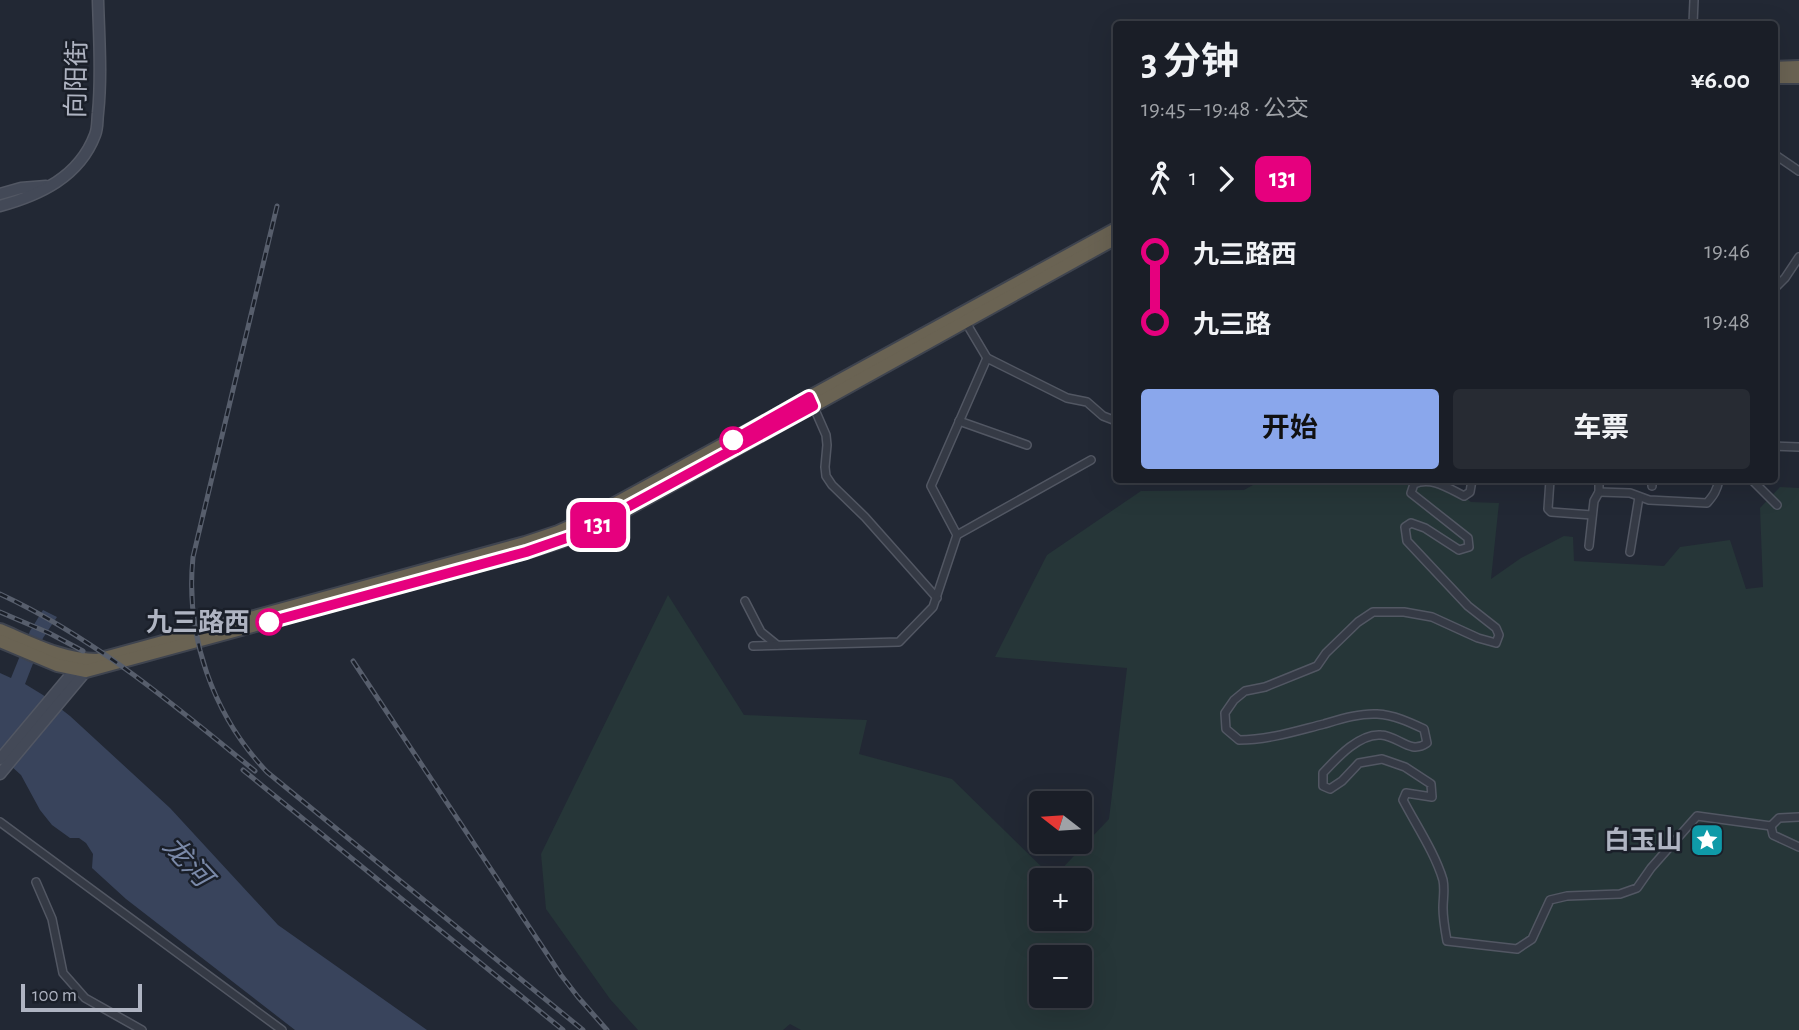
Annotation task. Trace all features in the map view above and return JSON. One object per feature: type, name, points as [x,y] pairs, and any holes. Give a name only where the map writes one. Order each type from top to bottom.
[{"type":"highway","points":[[1778,68],[1799,67]]},
{"type":"highway","points":[[1778,78],[1799,77]]},
{"type":"highway","points":[[0,630],[23,645],[39,652],[61,654],[82,667],[97,660],[558,532],[811,402],[1113,231]]},
{"type":"highway","points":[[963,318],[1113,240]]},
{"type":"highway","points":[[0,641],[23,645]]},
{"type":"street","name":"向阳街","points":[[0,206],[53,186],[67,175],[82,157],[96,133],[100,98],[98,0]]},
{"type":"street","points":[[1693,21],[1694,0]]},
{"type":"street","points":[[1778,157],[1799,170]]},
{"type":"street","points":[[0,194],[21,188],[53,186]]},
{"type":"street","points":[[1778,285],[1799,257]]},
{"type":"street","points":[[963,318],[987,358],[1067,398],[1087,402],[1103,416],[1113,420]]},
{"type":"street","points":[[957,534],[930,486],[987,358]]},
{"type":"street","points":[[811,402],[825,435],[825,467],[832,485],[865,517],[937,598]]},
{"type":"street","points":[[959,421],[1027,445]]},
{"type":"street","points":[[1778,446],[1799,447]]},
{"type":"street","points":[[753,646],[899,642],[933,607],[957,534],[1091,460]]},
{"type":"street","points":[[1416,483],[1411,493],[1468,538],[1469,547],[1459,550],[1425,528],[1411,523],[1405,527],[1407,541],[1468,606],[1496,628],[1499,635],[1496,643],[1478,638],[1432,617],[1404,611],[1373,612],[1358,622],[1326,653],[1317,666],[1265,687],[1245,691],[1234,699],[1225,713],[1226,729],[1238,740],[1255,740],[1347,717],[1377,714],[1404,719],[1424,729],[1427,743],[1420,748],[1380,734],[1362,739],[1343,751],[1323,773],[1323,786],[1330,789],[1359,763],[1381,759],[1405,767],[1432,784],[1432,797],[1406,793],[1403,800],[1443,879],[1444,926],[1447,941],[1455,943],[1517,949],[1532,939],[1550,900],[1567,896],[1620,894],[1637,888],[1697,816],[1771,826]]},
{"type":"street","points":[[1434,483],[1464,496],[1470,492],[1472,483]]},
{"type":"street","points":[[1550,483],[1550,512],[1592,515]]},
{"type":"street","points":[[1589,546],[1594,501],[1599,492],[1599,483]]},
{"type":"street","points":[[1599,492],[1630,493],[1649,500],[1707,503],[1714,496],[1719,483]]},
{"type":"street","points":[[1755,483],[1777,505]]},
{"type":"street","points":[[1630,552],[1639,497]]},
{"type":"street","points":[[745,601],[761,632],[778,646]]},
{"type":"street","points":[[2,767],[82,667]]},
{"type":"street","points":[[1771,826],[1779,818],[1799,817]]},
{"type":"street","points":[[0,822],[282,1030]]},
{"type":"street","points":[[1771,826],[1773,835],[1799,847]]},
{"type":"street","points":[[36,882],[51,919],[62,973],[85,998],[142,1030]]},
{"type":"shaded area","points":[[1257,483],[1448,483],[1471,502],[1499,503],[1491,579],[1521,558],[1564,536],[1573,537],[1574,561],[1664,566],[1680,547],[1730,540],[1746,589],[1763,587],[1760,508],[1780,487],[1799,488],[1799,1030],[801,1030],[790,1024],[783,1030],[638,1030],[610,999],[546,909],[541,854],[668,595],[744,715],[867,720],[859,754],[952,779],[1043,868],[1029,868],[1029,931],[1092,931],[1092,868],[1062,868],[1076,854],[1092,854],[1092,837],[1109,819],[1127,668],[995,657],[1047,555],[1141,491],[1244,490]]},
{"type":"water","name":"龙河","points":[[43,610],[57,617],[43,638],[25,684],[70,716],[170,808],[278,925],[427,1030],[295,1030],[126,899],[92,868],[93,854],[86,843],[79,838],[70,838],[52,825],[40,810],[21,775],[0,756],[0,673],[11,678],[30,631]]},
{"type":"railway","points":[[277,206],[193,557],[194,616],[207,673],[232,725],[267,772],[583,1030]]},
{"type":"railway","points":[[0,594],[69,631],[133,674],[255,771]]},
{"type":"railway","points":[[0,612],[83,651]]},
{"type":"railway","points":[[353,661],[561,975],[607,1030]]},
{"type":"railway","points":[[243,770],[563,1030]]},
{"type":"bus line","name":"131","points":[[269,622],[526,552],[578,534],[813,406],[809,397],[733,440]]},
{"type":"place","name":"九三路西","points":[[269,622]]},
{"type":"place","name":"白玉山","points":[[1707,840]]}]
